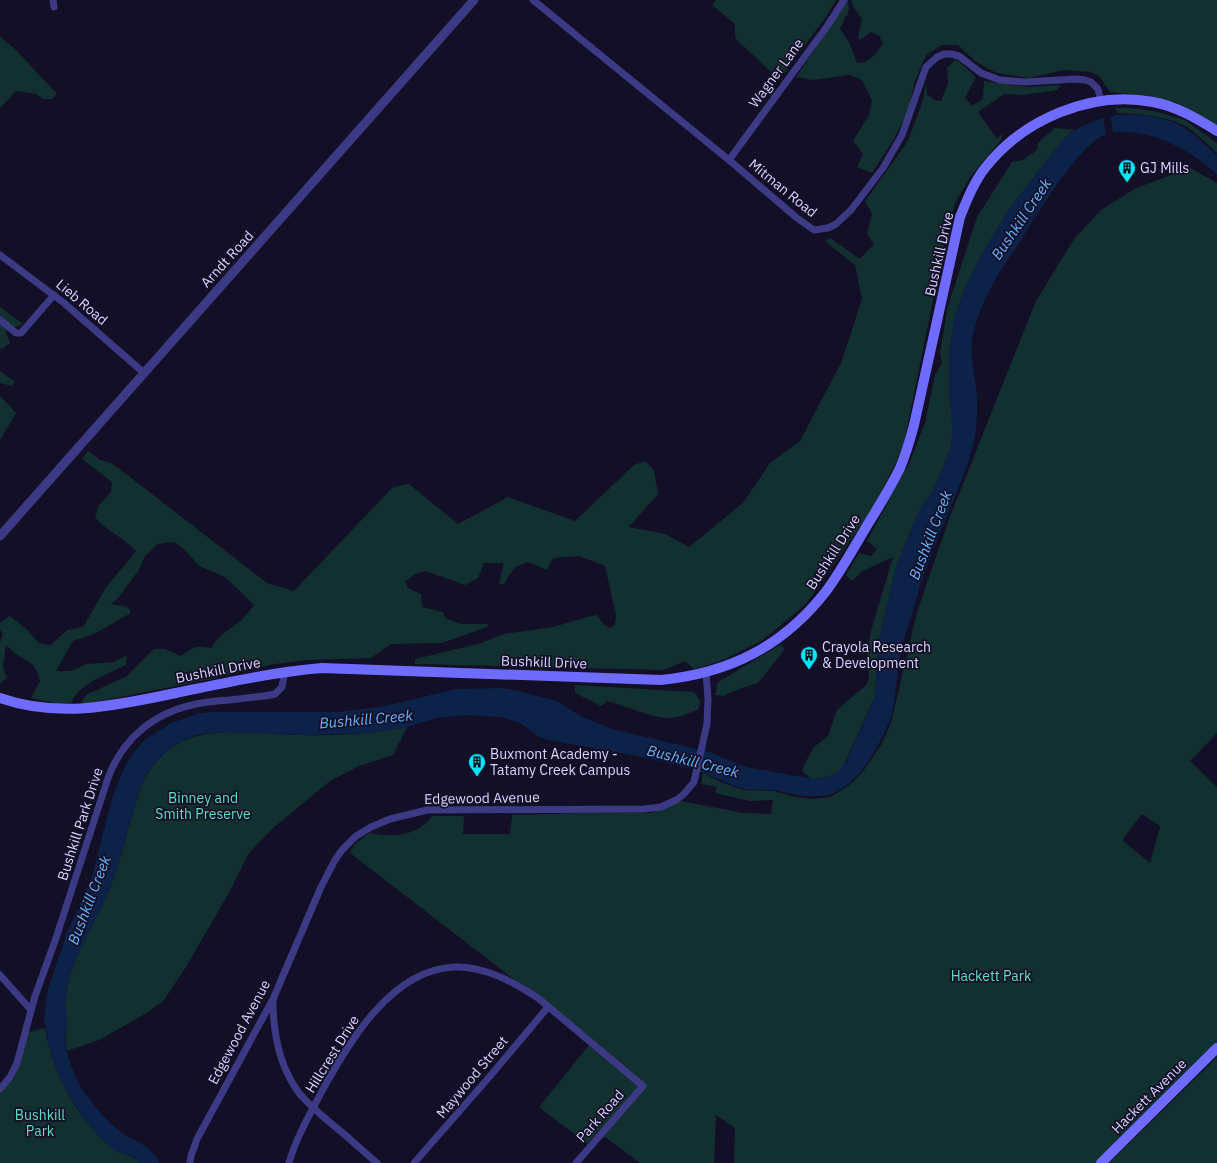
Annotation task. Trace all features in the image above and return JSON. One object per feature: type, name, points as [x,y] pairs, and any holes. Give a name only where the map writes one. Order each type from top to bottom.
[{"type":"main road","name":"Bushkill Drive","points":[[0,698],[30,706],[69,710],[99,708],[285,672],[322,668],[649,680],[706,673],[731,664],[756,652],[780,637],[804,617],[834,581],[895,478],[905,454],[914,425],[960,217],[972,190],[984,169],[1004,147],[1030,127],[1057,114],[1101,101],[1141,100],[1155,102],[1184,113],[1205,123],[1217,131]]},
{"type":"main road","name":"Hackett Avenue","points":[[1101,1163],[1217,1048]]},
{"type":"street","name":"Arndt Road","points":[[0,536],[474,0]]},
{"type":"street","name":"Mitman Road","points":[[533,0],[729,160],[803,224],[814,230],[828,228],[836,224],[851,210],[883,168],[902,135],[926,67],[937,57],[944,54],[959,56],[981,73],[1000,80],[1025,82],[1076,79],[1085,80],[1091,82],[1098,89],[1101,101]]},
{"type":"street","name":"Wagner Lane","points":[[729,160],[828,25],[844,0]]},
{"type":"street","name":"Lieb Road","points":[[0,255],[54,295],[144,373]]},
{"type":"street","points":[[0,320],[16,333],[21,333],[54,295]]},
{"type":"street","name":"Bushkill Park Drive","points":[[0,1090],[10,1077],[17,1063],[34,996],[55,941],[115,760],[134,736],[153,720],[175,710],[194,704],[275,694],[282,686],[285,672]]},
{"type":"street","name":"Edgewood Avenue","points":[[190,1163],[197,1139],[273,999],[321,887],[335,860],[342,850],[356,836],[371,827],[390,819],[427,810],[653,809],[661,807],[683,795],[694,782],[706,732],[708,716],[706,673]]},
{"type":"street","name":"Hillcrest Drive","points":[[289,1163],[313,1108],[355,1037],[387,999],[405,984],[425,973],[453,967],[473,968],[494,974],[522,988],[548,1007],[643,1086]]},
{"type":"street","points":[[0,975],[31,1010]]},
{"type":"street","points":[[273,999],[274,1029],[281,1058],[292,1081],[313,1108],[377,1163]]},
{"type":"street","name":"Maywood Street","points":[[414,1163],[548,1007]]},
{"type":"street","name":"Park Road","points":[[576,1163],[643,1086]]},
{"type":"green space","points":[[716,0],[836,0],[828,14],[782,76],[777,72],[772,73],[735,38],[735,24],[712,5]]},
{"type":"green space","points":[[848,0],[849,10],[840,29],[849,42],[857,63],[862,63],[876,54],[883,43],[879,36],[871,32],[860,40],[858,37],[862,19],[854,8],[851,0],[1217,0],[1217,125],[1177,103],[1146,96],[1110,92],[1099,76],[1090,72],[1064,70],[1030,78],[996,73],[975,61],[958,45],[942,45],[926,55],[915,81],[908,111],[894,139],[872,173],[857,167],[863,154],[853,141],[869,115],[872,100],[862,80],[849,75],[813,80],[796,77]]},
{"type":"green space","points":[[0,37],[15,49],[57,94],[52,99],[43,99],[36,94],[16,91],[0,108]]},
{"type":"green space","points":[[956,59],[976,77],[965,98],[972,106],[983,99],[984,81],[1027,87],[1061,85],[1057,90],[1023,95],[1004,94],[978,112],[997,139],[1003,133],[1001,140],[971,176],[955,203],[945,241],[903,448],[873,508],[806,604],[763,640],[721,661],[694,669],[685,661],[664,670],[415,664],[415,659],[478,644],[504,634],[553,627],[591,616],[597,615],[603,624],[610,628],[615,625],[616,616],[605,566],[579,556],[553,558],[547,570],[528,562],[515,567],[503,585],[499,583],[504,563],[484,563],[478,578],[465,585],[426,571],[415,574],[405,581],[408,588],[421,594],[422,607],[443,612],[445,618],[461,624],[488,624],[487,627],[442,643],[391,644],[371,658],[308,660],[275,664],[206,680],[85,704],[82,702],[86,695],[127,676],[154,649],[165,649],[181,656],[194,648],[211,648],[220,636],[243,619],[254,605],[225,577],[199,566],[183,548],[174,542],[158,544],[145,556],[139,570],[118,598],[111,604],[128,607],[131,613],[94,634],[73,641],[56,671],[71,671],[87,664],[114,662],[127,655],[126,665],[88,684],[75,696],[71,703],[63,705],[31,698],[40,681],[36,669],[32,664],[6,645],[3,668],[7,678],[0,683],[0,642],[3,634],[0,630],[0,623],[10,616],[25,628],[39,643],[51,645],[67,630],[83,627],[105,589],[136,551],[95,518],[99,505],[111,492],[112,482],[82,459],[88,451],[100,460],[111,463],[130,477],[267,583],[294,591],[393,487],[409,484],[458,524],[508,497],[575,521],[634,465],[645,461],[654,470],[658,494],[629,527],[665,534],[689,547],[743,503],[770,463],[800,441],[841,363],[862,299],[855,265],[825,241],[830,238],[860,259],[874,244],[867,234],[872,214],[865,201],[908,141],[923,100],[926,83],[927,95],[935,100],[941,101],[948,83],[947,68]]},
{"type":"green space","points":[[1115,108],[1154,111],[1185,120],[1217,143],[1217,153],[1196,134],[1181,124],[1154,116],[1118,113]]},
{"type":"green space","points":[[1055,128],[1075,130],[1070,133],[1055,150],[1010,208],[979,259],[965,288],[955,317],[950,346],[952,437],[950,450],[934,489],[920,509],[894,575],[878,645],[875,696],[842,769],[835,775],[823,778],[810,778],[802,771],[814,747],[828,736],[837,710],[867,684],[869,676],[867,657],[870,634],[893,557],[863,571],[852,581],[846,575],[859,553],[871,556],[877,549],[867,541],[910,461],[925,423],[935,375],[942,363],[940,352],[948,306],[977,217],[1012,162],[1023,160],[1037,150],[1038,143]]},
{"type":"green space","name":"Hackett Park","points":[[1190,168],[1217,183],[1217,733],[1190,761],[1217,787],[1217,1048],[1101,1163],[734,1163],[735,1128],[716,1115],[714,1163],[640,1163],[598,1132],[587,1144],[539,1107],[593,1040],[350,853],[354,845],[369,833],[396,835],[409,833],[422,826],[432,816],[464,816],[463,834],[510,834],[512,815],[651,813],[681,801],[743,813],[771,814],[773,800],[750,801],[715,793],[717,787],[701,784],[703,773],[721,782],[743,790],[774,791],[795,797],[813,799],[830,797],[852,783],[864,770],[881,745],[891,723],[917,612],[949,519],[1036,301],[1074,239],[1101,210],[1136,188]],"holes":[[[1142,814],[1160,826],[1150,863],[1123,841]]]},
{"type":"green space","points":[[0,307],[23,324],[5,331],[10,343],[1,349],[0,347]]},
{"type":"green space","points":[[0,371],[15,382],[12,386],[0,383]]},
{"type":"green space","points":[[0,396],[16,413],[0,440]]},
{"type":"green space","points":[[780,645],[785,649],[758,683],[723,696],[715,695],[718,682]]},
{"type":"green space","points":[[575,685],[694,692],[700,701],[699,709],[688,714],[668,718],[645,714],[607,701],[601,706],[575,693]]},
{"type":"green space","name":"Binney and Smith Preserve","points":[[407,727],[393,755],[359,766],[330,781],[272,829],[249,853],[230,891],[186,967],[164,1000],[145,1014],[99,1040],[67,1051],[66,998],[70,974],[111,885],[142,783],[157,761],[174,746],[193,737],[213,733],[235,732],[330,735],[381,731]]},
{"type":"green space","name":"Bushkill Park","points":[[45,1028],[60,1078],[77,1108],[98,1135],[111,1147],[140,1163],[0,1163],[0,1094],[14,1078],[28,1032]]},
{"type":"green space","points":[[1217,1057],[1217,1163],[1109,1163]]},
{"type":"water","name":"Bushkill Creek","points":[[1116,115],[1151,116],[1168,120],[1183,127],[1217,155],[1217,174],[1200,160],[1181,148],[1160,139],[1137,133],[1115,132],[1106,134],[1095,140],[1083,151],[1071,166],[1047,199],[998,274],[981,310],[972,343],[971,351],[977,404],[975,437],[972,450],[963,477],[927,565],[904,638],[891,718],[873,754],[853,779],[838,791],[822,796],[804,796],[773,790],[745,789],[682,766],[544,739],[522,724],[501,717],[465,715],[436,718],[407,727],[370,733],[304,735],[222,732],[194,736],[185,740],[163,754],[147,773],[142,783],[110,887],[75,961],[67,987],[65,1041],[67,1053],[81,1087],[113,1126],[123,1134],[148,1148],[156,1156],[160,1163],[140,1163],[136,1158],[117,1152],[106,1143],[87,1123],[66,1091],[56,1069],[49,1045],[44,1018],[48,989],[67,932],[91,880],[113,795],[126,764],[137,748],[146,739],[171,723],[197,714],[210,712],[340,712],[385,706],[456,689],[502,688],[557,701],[582,717],[612,729],[709,752],[746,767],[808,778],[825,778],[837,773],[846,762],[875,696],[878,645],[894,575],[900,557],[920,509],[934,489],[950,450],[952,422],[949,386],[950,346],[955,317],[965,288],[979,259],[1010,208],[1062,141],[1080,127]]},
{"type":"pier","points":[[1110,114],[1113,134],[1106,135],[1103,116]]},
{"type":"place","name":"GJ Mills","points":[[1127,183]]},
{"type":"place","name":"Crayola Research & Development","points":[[809,670]]},
{"type":"place","name":"Buxmont Academy - Tatamy Creek Campus","points":[[477,777]]}]
